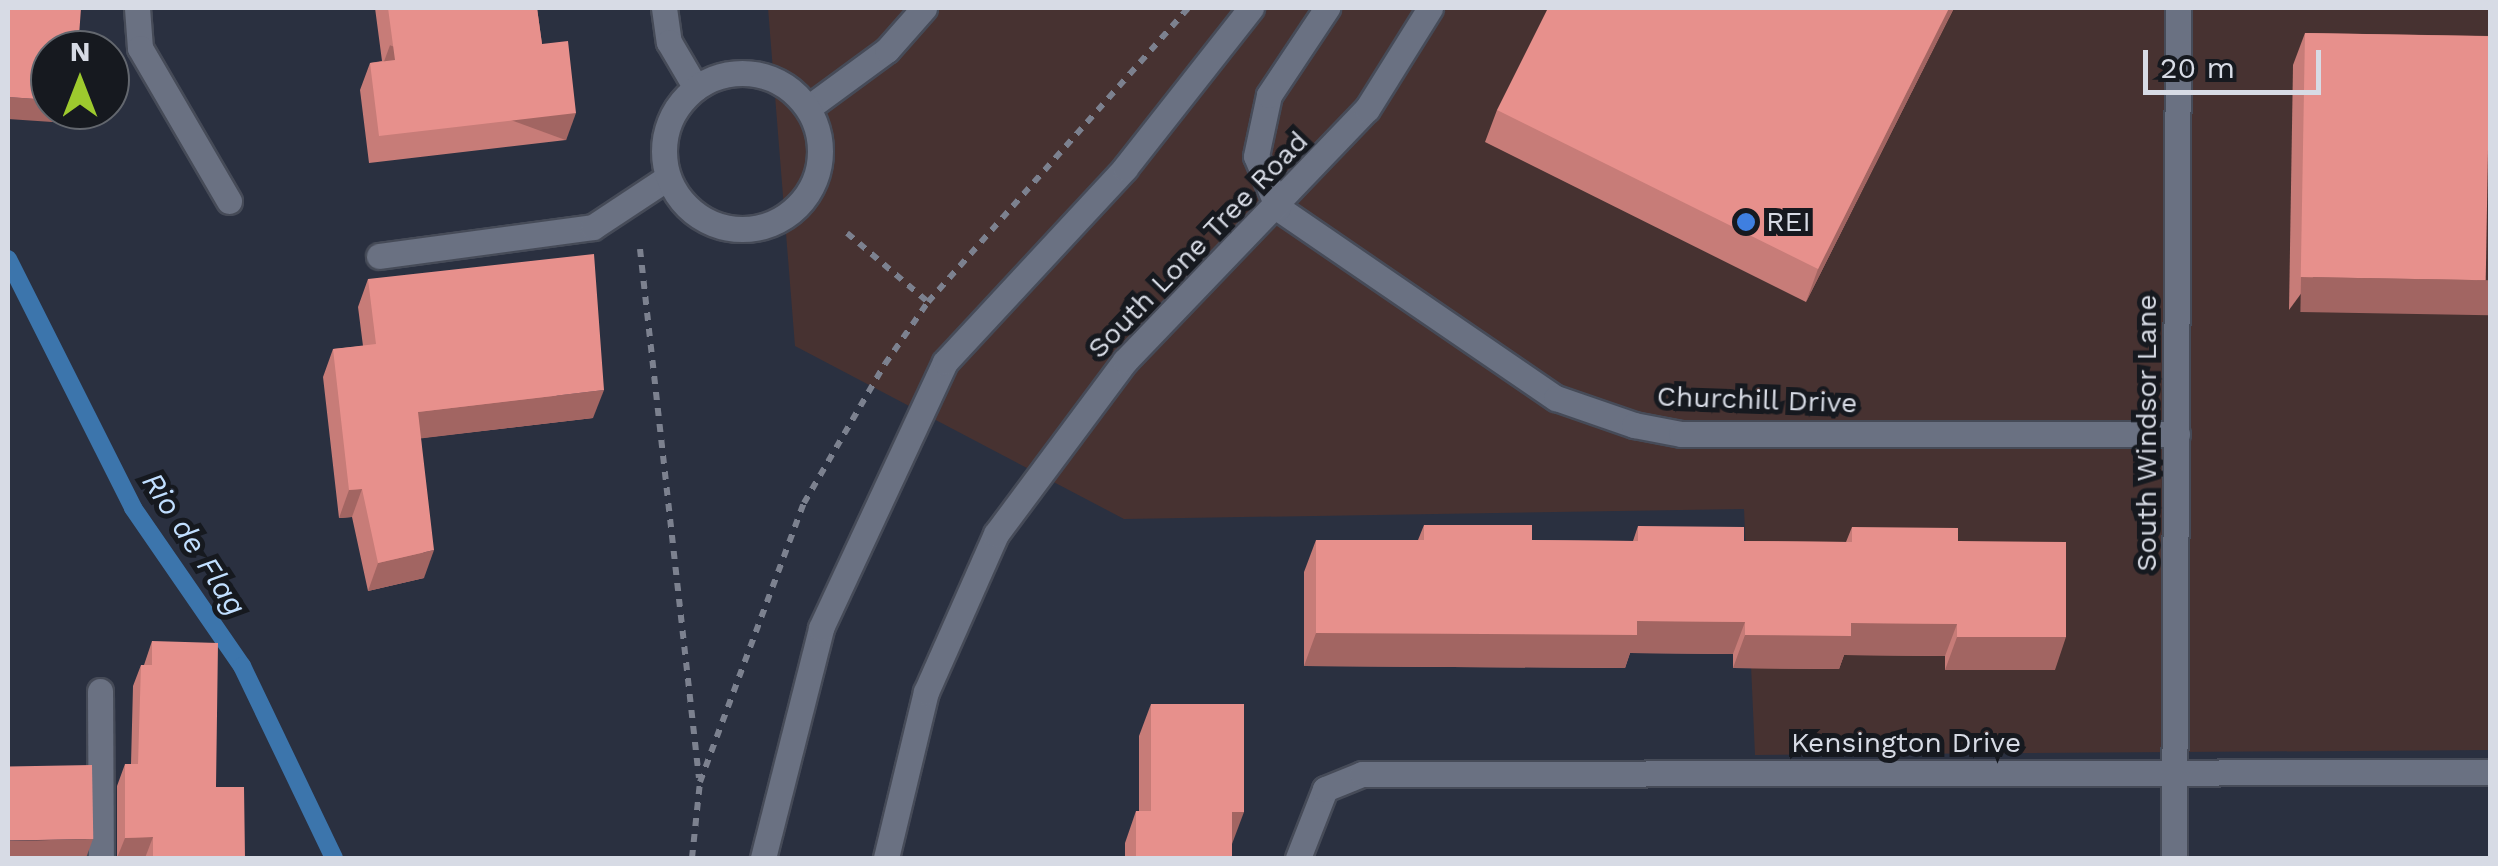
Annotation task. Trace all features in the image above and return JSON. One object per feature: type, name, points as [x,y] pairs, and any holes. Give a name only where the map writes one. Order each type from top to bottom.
[{"type":"street","points":[[138,8],[140,48],[229,201]]},
{"type":"street","points":[[664,8],[669,42],[696,88]]},
{"type":"street","points":[[808,108],[887,50],[924,8]]},
{"type":"street","points":[[764,858],[821,628],[946,362],[1124,168],[1251,8]]},
{"type":"street","points":[[1278,208],[1256,156],[1269,94],[1327,8]]},
{"type":"street","name":"South Lone Tree Road","points":[[886,858],[926,692],[996,534],[1124,361],[1278,208],[1367,109],[1430,8]]},
{"type":"street","name":"South Windsor Lane","points":[[2174,858],[2178,8]]},
{"type":"street","points":[[744,73],[790,90],[808,108],[820,159],[798,206],[777,222],[724,228],[680,200],[667,178],[666,128],[696,88],[744,73]]},
{"type":"street","points":[[379,256],[593,226],[667,178]]},
{"type":"street","name":"Churchill Drive","points":[[1278,208],[1556,398],[1634,425],[1681,434],[2177,434]]},
{"type":"street","points":[[100,691],[101,858]]},
{"type":"street","name":"Kensington Drive","points":[[1298,858],[1325,789],[1362,774],[2490,772]]},
{"type":"path","points":[[638,232],[700,782],[692,858]]},
{"type":"path","points":[[848,234],[928,302]]},
{"type":"shaded area","points":[[768,8],[2490,8],[2490,750],[1755,755],[1744,509],[1124,519],[795,346]]},
{"type":"building","points":[[8,8],[81,8],[79,30],[30,30],[30,99],[8,97]]},
{"type":"building","points":[[388,8],[537,8],[542,44],[568,41],[576,113],[379,136],[370,63],[395,60]]},
{"type":"building","name":"REI","points":[[1548,8],[1949,8],[1818,269],[1497,110]]},
{"type":"building","points":[[2305,33],[2490,36],[2486,280],[2301,277]]},
{"type":"building","points":[[594,254],[604,390],[418,412],[434,550],[378,563],[362,489],[349,490],[333,349],[376,344],[368,279]]},
{"type":"building","points":[[1424,525],[1532,525],[1532,540],[1638,541],[1638,526],[1744,527],[1744,541],[1852,542],[1852,527],[1958,528],[1958,541],[2066,542],[2066,637],[1957,637],[1957,624],[1851,623],[1851,636],[1745,635],[1745,622],[1637,621],[1637,635],[1316,633],[1316,540],[1424,540]]},
{"type":"building","points":[[152,641],[218,643],[216,787],[244,787],[245,858],[153,858],[153,837],[125,838],[125,764],[138,764],[141,665],[152,665]]},
{"type":"building","points":[[1151,704],[1244,704],[1244,812],[1232,812],[1232,858],[1136,858],[1136,811],[1151,811]]},
{"type":"building","points":[[92,765],[93,839],[9,840],[8,766]]},
{"type":"building","points":[[1588,857],[1695,858],[1588,858]]},
{"type":"waterway","name":"Rio de Flag","points":[[8,259],[133,508],[242,666],[334,858]]},
{"type":"place","name":"REI","points":[[1746,222]]}]
